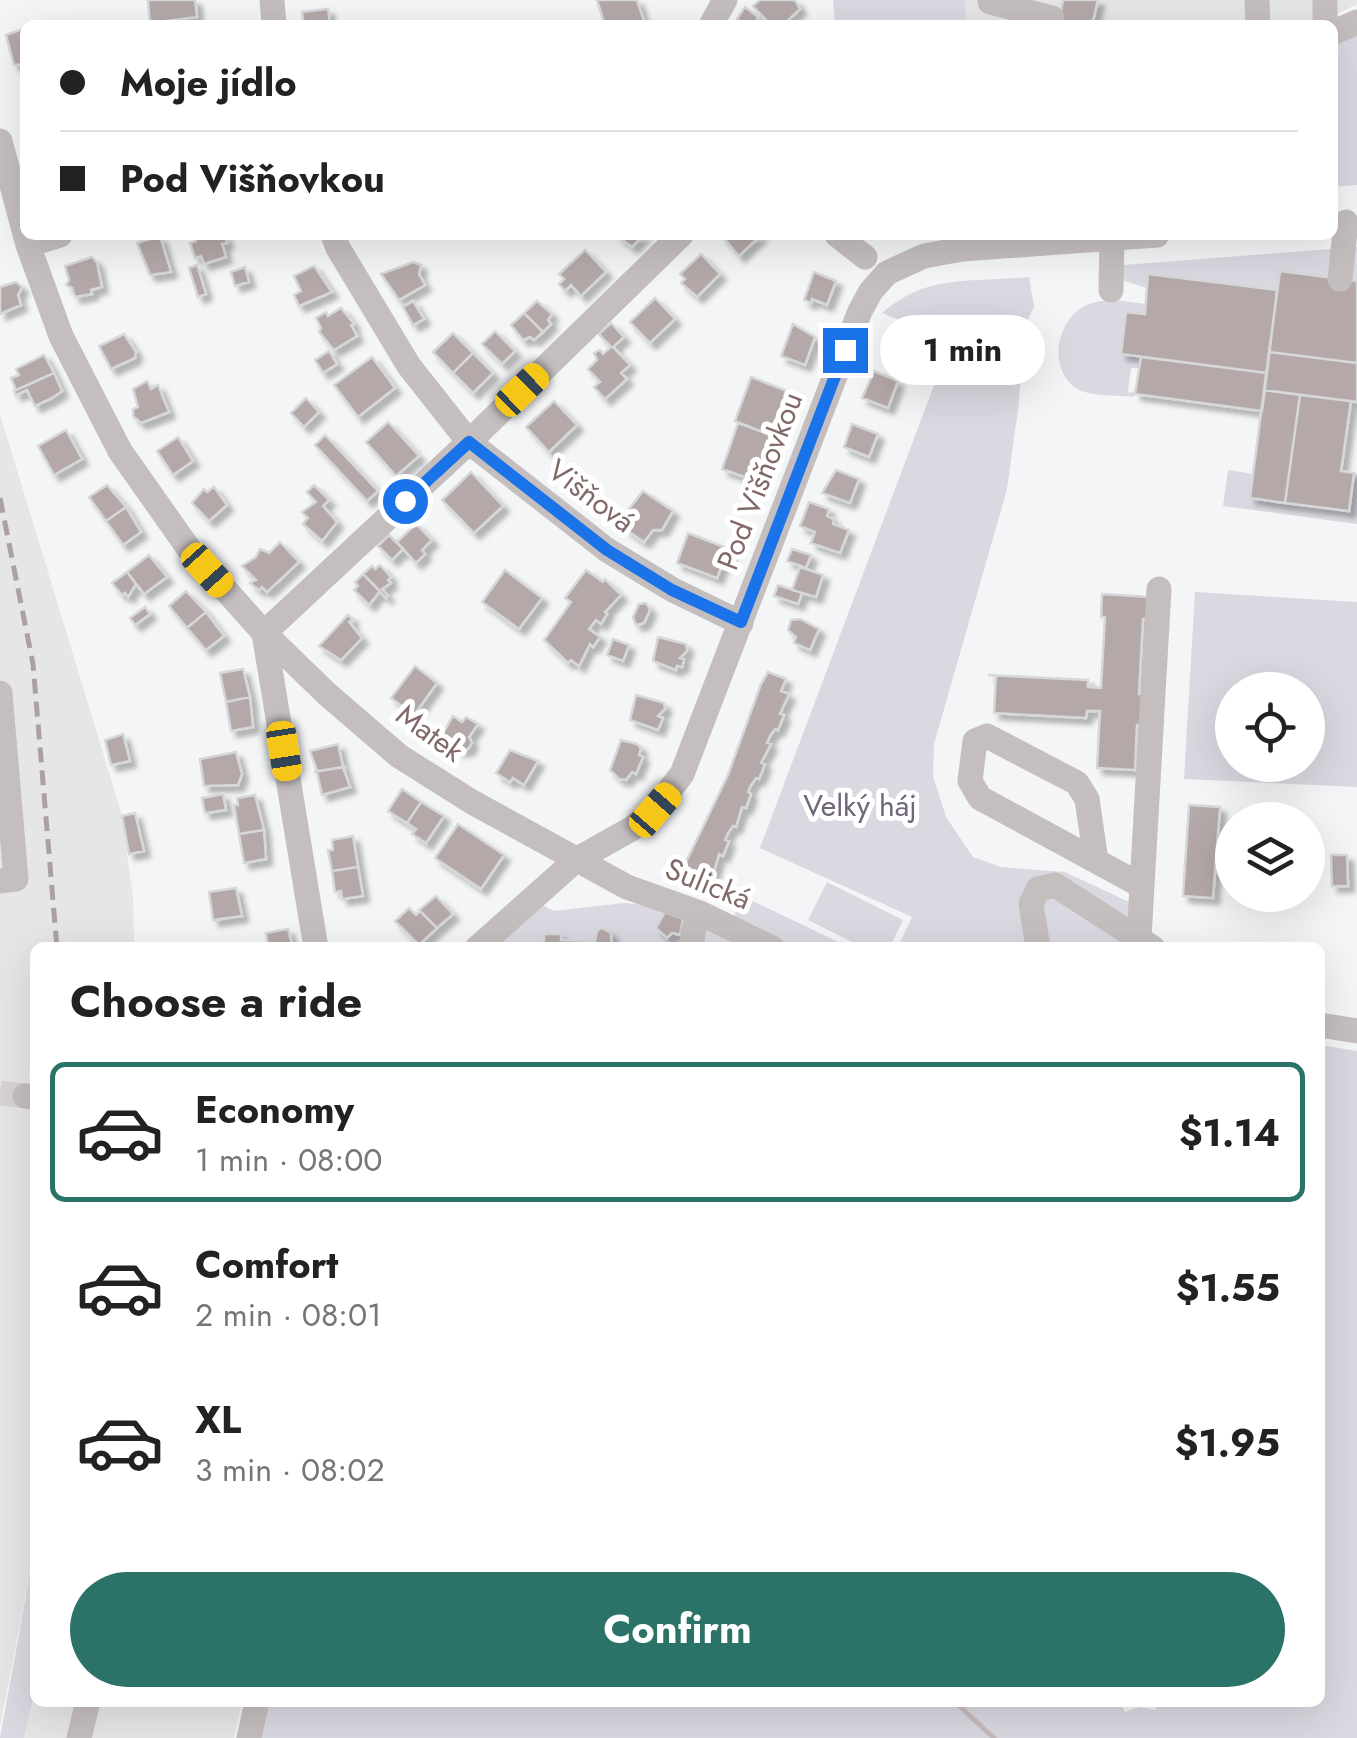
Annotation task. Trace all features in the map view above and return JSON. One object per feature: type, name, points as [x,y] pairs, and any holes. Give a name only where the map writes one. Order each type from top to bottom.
[{"type":"street","points":[[989,9],[1052,18]]},
{"type":"street","name":"Matek","points":[[0,141],[10,226]]},
{"type":"street","points":[[1345,222],[1346,266]]},
{"type":"street","name":"Matek","points":[[23,240],[61,336],[120,451],[188,549],[264,633],[399,756],[576,860]]},
{"type":"street","points":[[28,246],[45,240]]},
{"type":"street","name":"Višňová","points":[[335,240],[410,366],[469,442],[607,550],[672,590],[741,622]]},
{"type":"street","points":[[315,942],[264,633],[469,442],[676,240]]},
{"type":"street","points":[[843,240],[865,257]]},
{"type":"street","name":"Pod Višňovkou","points":[[576,860],[634,828],[670,792],[690,757],[871,291],[895,268],[945,244],[1056,240]]},
{"type":"street","points":[[1110,290],[1112,240]]},
{"type":"street","points":[[1146,942],[1142,886],[1159,589]]},
{"type":"street","points":[[0,693],[16,879],[0,881]]},
{"type":"street","points":[[1096,861],[1086,799],[1077,782],[987,736],[976,741],[970,782],[980,798],[1142,886]]},
{"type":"street","points":[[484,942],[576,860]]},
{"type":"street","name":"Sulická","points":[[576,860],[627,887],[700,914],[759,942]]},
{"type":"street","points":[[1037,942],[1031,904],[1038,888],[1055,885],[1144,942]]},
{"type":"street","points":[[692,942],[700,914]]},
{"type":"street","points":[[1325,1025],[1357,1031]]},
{"type":"street","points":[[79,1738],[87,1707]]},
{"type":"street","points":[[250,1738],[257,1707]]},
{"type":"shaded area","points":[[965,0],[1357,0],[1357,4],[1326,20],[966,20]]},
{"type":"shaded area","points":[[0,414],[121,812],[133,897],[134,942],[30,942],[30,1573],[0,1726]]},
{"type":"shaded area","points":[[31,1707],[241,1707],[234,1738],[24,1738]]},
{"type":"green space","points":[[833,0],[965,0],[966,20],[835,20]]},
{"type":"green space","points":[[1357,35],[1357,185],[1338,187],[1338,43]]},
{"type":"green space","points":[[1357,247],[1357,281],[1280,271],[1277,290],[1149,274],[1147,288],[1125,281],[1121,272],[1123,265]]},
{"type":"green space","name":"Velký háj","points":[[1029,277],[1034,307],[1024,327],[1007,489],[934,744],[933,776],[946,817],[973,857],[1001,867],[1065,872],[1129,902],[1138,942],[900,942],[912,917],[760,848],[951,340],[882,313],[916,291],[970,280]]},
{"type":"green space","points":[[1114,300],[1146,304],[1145,314],[1126,313],[1121,354],[1141,357],[1139,368],[1131,368],[1128,390],[1136,391],[1134,397],[1084,392],[1068,381],[1059,360],[1061,335],[1074,314],[1091,304]]},
{"type":"green space","points":[[1228,470],[1254,474],[1251,498],[1349,511],[1354,473],[1357,474],[1357,524],[1223,506]]},
{"type":"green space","points":[[1195,592],[1357,602],[1357,787],[1249,782],[1325,782],[1325,672],[1215,672],[1215,780],[1184,779]]},
{"type":"green space","points":[[827,882],[903,920],[892,942],[852,942],[808,920]]},
{"type":"green space","points":[[742,896],[839,942],[781,942],[733,919]]},
{"type":"green space","points":[[625,903],[645,905],[665,912],[656,927],[667,938],[672,933],[680,934],[683,919],[742,942],[612,942],[611,934],[604,928],[597,931],[595,941],[561,940],[561,934],[545,934],[544,942],[497,942],[541,904],[553,911]]},
{"type":"green space","points":[[1325,1046],[1357,1051],[1357,1738],[262,1738],[269,1707],[1325,1707]]},
{"type":"green space","points":[[30,1574],[31,1707],[24,1738],[0,1738]]},
{"type":"building","points":[[148,0],[195,0],[197,17],[150,20]]},
{"type":"building","points":[[597,0],[637,0],[644,20],[603,20]]},
{"type":"building","points":[[760,0],[795,0],[800,9],[788,20],[766,20],[753,6]]},
{"type":"building","points":[[1063,0],[1098,0],[1093,20],[1059,20]]},
{"type":"building","points":[[745,7],[758,17],[757,20],[737,19]]},
{"type":"building","points":[[328,9],[329,20],[303,20],[302,12]]},
{"type":"building","points":[[20,30],[20,64],[14,65],[6,35]]},
{"type":"building","points":[[161,240],[171,272],[150,275],[137,243]]},
{"type":"building","points":[[226,240],[222,244],[226,257],[204,264],[201,256],[195,258],[190,243]]},
{"type":"building","points":[[725,240],[756,240],[739,256]]},
{"type":"building","points":[[585,250],[606,272],[581,296],[571,285],[565,291],[559,284],[564,279],[559,274]]},
{"type":"building","points":[[701,254],[720,274],[697,297],[681,283],[685,279],[680,274]]},
{"type":"building","points":[[92,257],[102,287],[91,290],[92,294],[75,297],[66,285],[69,280],[65,266]]},
{"type":"building","points":[[413,262],[421,265],[419,274],[425,285],[399,300],[381,274]]},
{"type":"building","points":[[197,265],[206,294],[198,297],[189,268]]},
{"type":"building","points":[[314,266],[332,292],[299,306],[294,295],[301,291],[294,276]]},
{"type":"building","points":[[245,267],[249,282],[235,286],[231,272]]},
{"type":"building","points":[[1280,271],[1357,281],[1357,363],[1269,352]]},
{"type":"building","points":[[814,272],[836,281],[827,305],[804,300]]},
{"type":"building","points":[[1148,274],[1277,290],[1267,373],[1121,354],[1126,312],[1145,314]]},
{"type":"building","points":[[16,282],[22,287],[18,295],[21,305],[0,314],[0,287]]},
{"type":"building","points":[[655,298],[675,319],[650,343],[630,322]]},
{"type":"building","points":[[413,301],[424,319],[413,325],[403,307]]},
{"type":"building","points":[[537,301],[552,314],[548,320],[551,324],[543,332],[524,313]]},
{"type":"building","points":[[341,308],[354,324],[351,325],[357,336],[334,350],[319,332],[316,318]]},
{"type":"building","points":[[524,313],[543,332],[534,340],[523,340],[511,325]]},
{"type":"building","points":[[611,323],[624,337],[613,347],[630,365],[621,373],[627,379],[605,399],[594,387],[600,382],[588,369],[597,360],[594,353],[600,350],[603,354],[611,347],[599,334]]},
{"type":"building","points":[[793,324],[815,337],[805,365],[781,356]]},
{"type":"building","points":[[893,326],[925,338],[914,367],[882,355]]},
{"type":"building","points":[[495,331],[515,351],[502,364],[482,344]]},
{"type":"building","points":[[453,333],[473,353],[453,373],[433,352]]},
{"type":"building","points":[[124,334],[136,352],[135,358],[111,369],[99,346]]},
{"type":"building","points":[[329,351],[337,364],[323,373],[315,360]]},
{"type":"building","points":[[1269,352],[1357,363],[1357,402],[1264,390]]},
{"type":"building","points":[[473,353],[493,373],[473,393],[453,373]]},
{"type":"building","points":[[44,355],[54,373],[16,390],[11,378],[19,375],[16,369]]},
{"type":"building","points":[[372,357],[395,388],[358,417],[334,385]]},
{"type":"building","points":[[1141,357],[1267,373],[1262,411],[1135,394]]},
{"type":"building","points":[[874,371],[898,381],[888,408],[862,398]]},
{"type":"building","points":[[54,373],[62,391],[52,398],[35,406],[27,390],[16,395],[14,391]]},
{"type":"building","points":[[751,377],[787,391],[770,435],[735,421]]},
{"type":"building","points":[[147,381],[151,389],[158,385],[169,412],[141,423],[133,416],[133,409],[138,407],[133,389]]},
{"type":"building","points":[[1264,390],[1300,395],[1285,503],[1250,498]]},
{"type":"building","points":[[1300,395],[1351,401],[1341,471],[1354,473],[1349,511],[1285,503]]},
{"type":"building","points":[[306,398],[319,412],[304,427],[291,413]]},
{"type":"building","points":[[554,401],[577,425],[549,452],[526,427]]},
{"type":"building","points":[[388,422],[419,456],[396,476],[366,442]]},
{"type":"building","points":[[738,423],[774,436],[756,481],[722,469]]},
{"type":"building","points":[[852,424],[878,434],[869,457],[844,447]]},
{"type":"building","points":[[66,430],[82,459],[54,475],[38,446]]},
{"type":"building","points":[[325,435],[378,491],[367,501],[315,445]]},
{"type":"building","points":[[178,437],[193,461],[173,475],[157,451]]},
{"type":"building","points":[[836,470],[859,479],[850,503],[822,493]]},
{"type":"building","points":[[471,472],[503,506],[474,533],[442,500]]},
{"type":"building","points":[[107,485],[126,507],[106,521],[89,497]]},
{"type":"building","points":[[314,485],[329,500],[323,506],[337,522],[322,541],[303,524],[308,518],[302,512],[316,502],[307,492]]},
{"type":"building","points":[[214,487],[227,505],[209,521],[192,503],[204,489],[207,492]]},
{"type":"building","points":[[643,491],[673,511],[662,530],[653,530],[644,542],[625,529],[633,517],[629,509]]},
{"type":"building","points":[[809,502],[829,509],[827,516],[834,519],[833,524],[849,530],[840,553],[811,543],[815,532],[800,526]]},
{"type":"building","points":[[126,507],[141,532],[123,545],[106,521]]},
{"type":"building","points":[[416,524],[432,540],[416,563],[397,542]]},
{"type":"building","points":[[688,533],[729,549],[730,559],[722,565],[717,578],[677,563]]},
{"type":"building","points":[[389,535],[403,549],[392,560],[378,546]]},
{"type":"building","points":[[280,542],[299,562],[267,592],[262,587],[259,590],[250,583],[256,580],[242,566],[256,557],[260,549],[269,553]]},
{"type":"building","points":[[792,549],[811,555],[806,568],[787,561]]},
{"type":"building","points":[[149,555],[167,577],[144,594],[127,572]]},
{"type":"building","points":[[380,565],[391,577],[391,583],[382,589],[386,598],[363,574]]},
{"type":"building","points":[[800,567],[823,575],[816,597],[792,590]]},
{"type":"building","points":[[505,570],[542,598],[519,629],[482,602]]},
{"type":"building","points":[[586,570],[603,582],[605,579],[621,595],[605,612],[601,624],[596,620],[589,629],[600,637],[593,647],[590,644],[579,666],[571,660],[568,663],[544,640],[571,602],[565,598]]},
{"type":"building","points":[[127,572],[136,584],[128,597],[112,583]]},
{"type":"building","points":[[363,574],[380,591],[369,605],[354,590],[358,586],[355,582]]},
{"type":"building","points":[[778,585],[802,593],[798,604],[774,596]]},
{"type":"building","points":[[186,591],[206,612],[187,628],[169,606]]},
{"type":"building","points":[[1102,594],[1149,597],[1147,619],[1143,619],[1139,694],[1147,694],[1145,725],[1137,725],[1135,770],[1097,768],[1100,711],[1087,711],[1086,718],[994,713],[996,676],[988,675],[1088,680],[1088,687],[1101,688],[1105,617],[1101,617]]},
{"type":"building","points":[[646,603],[650,610],[644,623],[636,625],[633,617],[639,604]]},
{"type":"building","points":[[145,607],[150,614],[135,625],[130,618]]},
{"type":"building","points":[[206,612],[224,636],[206,650],[187,628]]},
{"type":"building","points":[[348,615],[362,638],[341,660],[319,646]]},
{"type":"building","points":[[800,619],[819,629],[810,650],[794,643],[796,637],[788,630],[791,620]]},
{"type":"building","points":[[658,637],[686,644],[687,651],[680,658],[684,659],[682,667],[677,666],[676,670],[653,661]]},
{"type":"building","points":[[613,639],[629,645],[623,661],[607,655]]},
{"type":"building","points":[[415,666],[437,683],[414,715],[391,698]]},
{"type":"building","points":[[243,669],[250,697],[226,702],[220,673]]},
{"type":"building","points":[[768,672],[786,679],[781,691],[789,694],[780,714],[784,715],[767,743],[771,744],[761,763],[765,764],[759,779],[751,785],[746,808],[742,807],[736,827],[728,833],[723,856],[719,854],[713,875],[705,872],[700,884],[682,877],[685,864],[728,775]]},
{"type":"building","points":[[636,695],[664,703],[665,709],[658,716],[663,718],[658,730],[630,720]]},
{"type":"building","points":[[250,697],[253,727],[231,731],[226,702]]},
{"type":"building","points":[[453,716],[462,722],[466,717],[478,724],[469,737],[472,743],[468,749],[460,751],[442,735]]},
{"type":"building","points":[[123,734],[130,761],[111,765],[105,740]]},
{"type":"building","points":[[621,740],[637,744],[643,757],[636,774],[632,772],[626,780],[610,770]]},
{"type":"building","points":[[338,744],[346,767],[317,771],[310,751]]},
{"type":"building","points":[[510,750],[538,761],[524,785],[496,773]]},
{"type":"building","points":[[236,752],[242,774],[238,785],[204,786],[200,759]]},
{"type":"building","points":[[343,767],[350,787],[322,795],[314,772]]},
{"type":"building","points":[[402,789],[421,802],[407,823],[388,811]]},
{"type":"building","points":[[223,794],[226,810],[205,813],[202,798]]},
{"type":"building","points":[[255,795],[264,830],[239,834],[234,805],[238,805],[237,798]]},
{"type":"building","points":[[421,802],[444,816],[426,843],[412,834],[416,829],[407,823]]},
{"type":"building","points":[[1189,805],[1215,807],[1213,898],[1183,896]]},
{"type":"building","points":[[135,813],[144,851],[129,854],[122,816]]},
{"type":"building","points":[[458,824],[504,855],[481,889],[435,858]]},
{"type":"building","points":[[264,830],[266,859],[244,863],[239,834]]},
{"type":"building","points":[[353,836],[358,867],[332,871],[328,850],[333,850],[332,840]]},
{"type":"building","points":[[1331,855],[1347,855],[1348,886],[1332,886]]},
{"type":"building","points":[[358,867],[363,896],[342,899],[341,891],[335,892],[332,871]]},
{"type":"building","points":[[236,888],[242,916],[213,920],[209,892]]},
{"type":"building","points":[[436,896],[453,914],[437,928],[419,910]]},
{"type":"building","points":[[409,908],[416,915],[420,911],[437,928],[422,942],[416,942],[395,921]]},
{"type":"building","points":[[665,912],[683,919],[680,935],[672,933],[667,938],[656,928]]},
{"type":"building","points":[[602,928],[611,933],[612,942],[544,942],[544,934],[561,934],[561,940],[595,941]]},
{"type":"building","points":[[288,929],[291,942],[267,942],[266,933]]},
{"type":"waterway","points":[[960,1707],[994,1738]]},
{"type":"tunnel","points":[[0,1093],[25,1096]]},
{"type":"railway","points":[[0,498],[33,664],[56,942]]},
{"type":"route","points":[[405,501],[469,442],[607,550],[672,590],[741,622],[845,350]]}]
